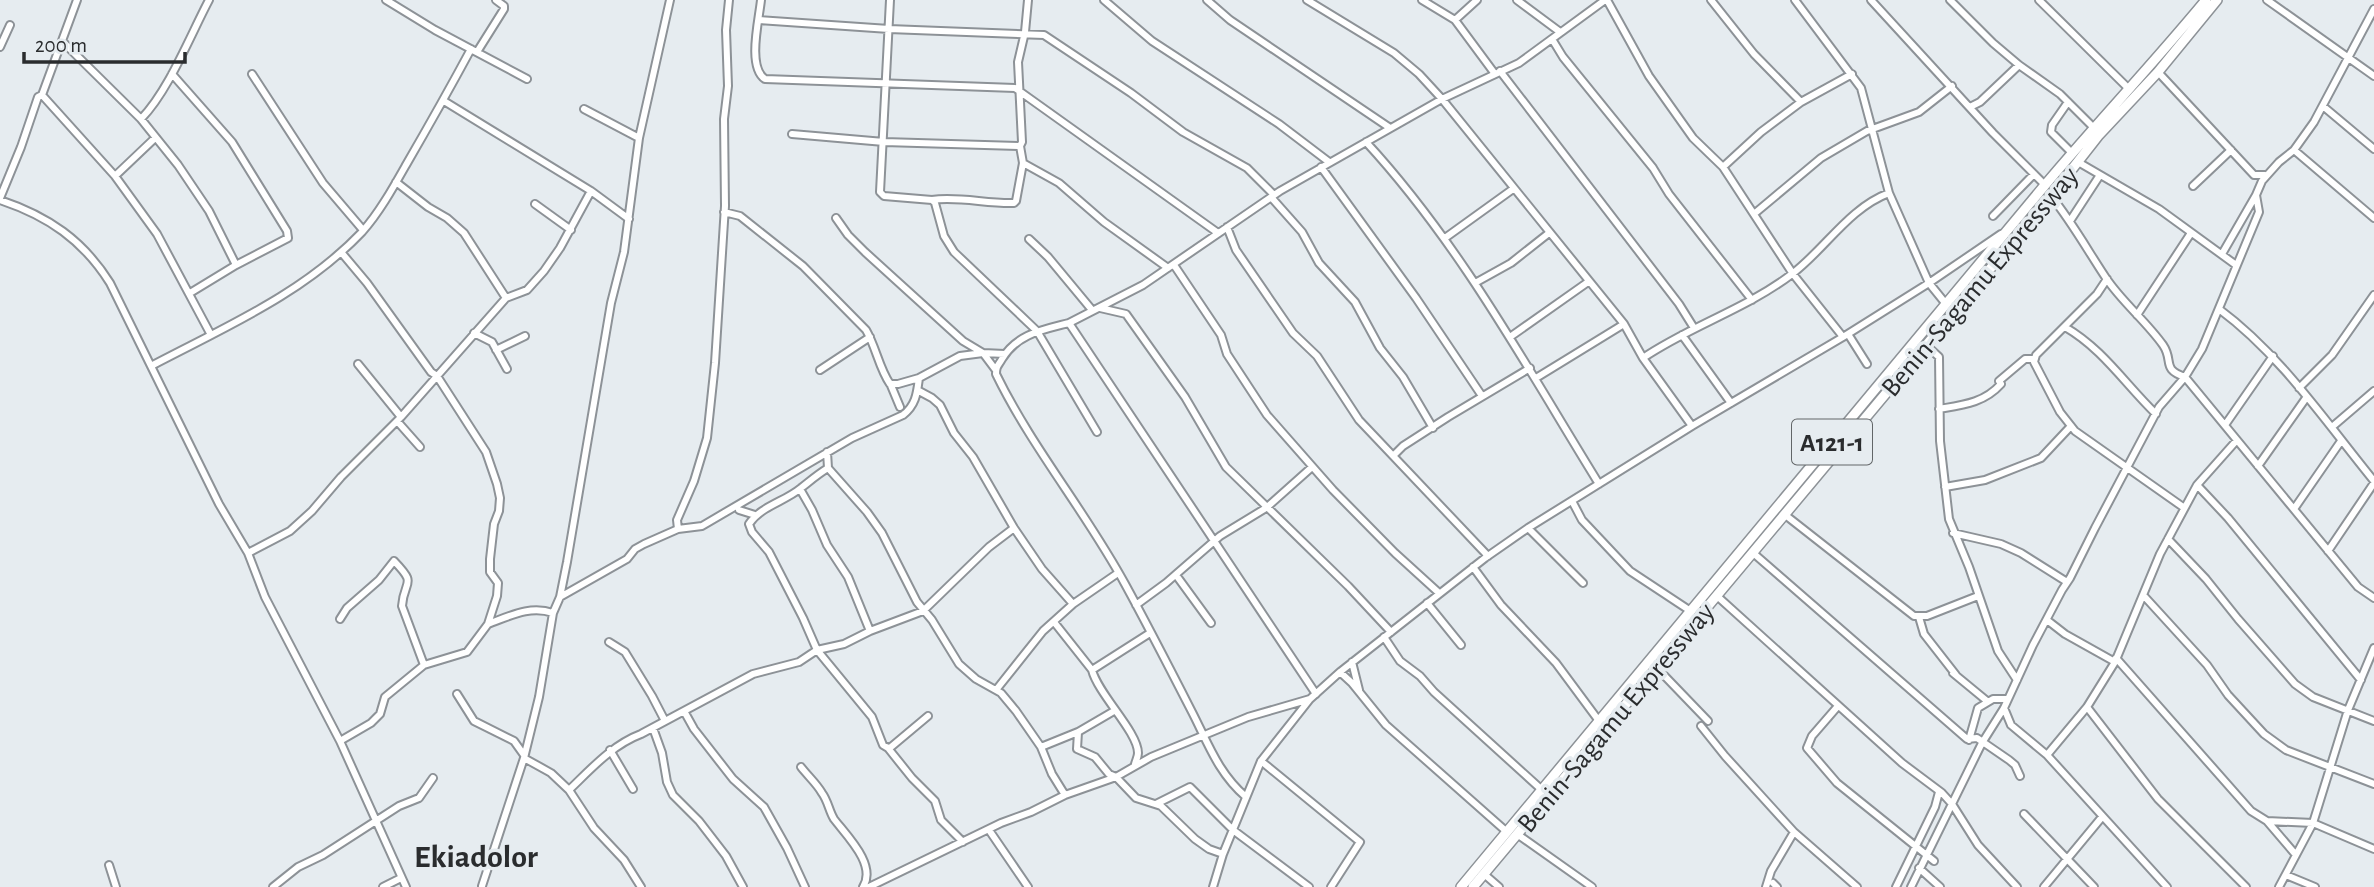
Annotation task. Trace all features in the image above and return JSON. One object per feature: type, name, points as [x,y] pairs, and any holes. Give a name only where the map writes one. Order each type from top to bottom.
[{"type":"highway","name":"A121-1","points":[[1461,887],[2008,229],[2046,185],[2075,158],[2094,128],[2151,67],[2206,0]]},
{"type":"highway","name":"Benin-Sagamu Expressway","points":[[1474,887],[2051,196],[2075,158],[2158,72],[2217,0]]},
{"type":"street","points":[[77,0],[43,95],[38,97],[0,199],[29,209],[60,227],[97,262],[110,282],[219,504],[248,553],[265,597],[340,741],[406,887]]},
{"type":"street","points":[[141,119],[172,74],[181,51],[209,0]]},
{"type":"street","points":[[386,0],[527,79]]},
{"type":"street","points":[[151,366],[254,313],[294,289],[341,252],[363,230],[396,182],[474,50],[503,9],[496,0]]},
{"type":"street","points":[[483,887],[524,757],[544,676],[552,613],[560,597],[611,303],[623,259],[639,138],[670,0]]},
{"type":"street","points":[[678,529],[677,520],[694,481],[707,438],[715,363],[724,212],[724,119],[729,69],[726,30],[729,0]]},
{"type":"street","points":[[761,0],[754,61],[758,75],[765,79],[1003,87],[1019,90],[1218,233]]},
{"type":"street","points":[[884,196],[880,192],[880,185],[890,0]]},
{"type":"street","points":[[873,194],[932,200],[943,198],[1014,203],[1023,163],[1020,146],[1018,62],[1025,32],[1028,0]]},
{"type":"street","points":[[1104,0],[1152,41],[1279,124],[1329,162]]},
{"type":"street","points":[[1207,0],[1230,20],[1390,128]]},
{"type":"street","points":[[1307,0],[1394,53],[1419,74],[1442,99],[1624,324],[1643,358],[1692,426]]},
{"type":"street","points":[[1422,0],[1455,20],[1679,304],[1693,328]]},
{"type":"street","points":[[1455,20],[1477,0]]},
{"type":"street","points":[[1517,0],[1560,32]]},
{"type":"street","points":[[995,369],[1005,354],[1027,334],[1069,324],[1122,296],[1171,267],[1272,196],[1329,162],[1442,99],[1539,51],[1560,32],[1606,0],[1649,76],[1693,138],[1723,167],[1793,274],[1867,364]]},
{"type":"street","points":[[1711,0],[1754,54],[1801,102]]},
{"type":"street","points":[[1796,0],[1852,74],[1865,97],[1889,192],[1929,284],[1946,304]]},
{"type":"street","points":[[1871,0],[2046,185]]},
{"type":"street","points":[[1950,0],[2019,65],[2068,102],[2094,128]]},
{"type":"street","points":[[2039,0],[2129,89]]},
{"type":"street","points":[[2267,0],[2374,76]]},
{"type":"street","points":[[2221,254],[2266,174],[2294,150],[2324,107],[2374,9]]},
{"type":"street","points":[[759,20],[888,29],[1044,34],[1183,132],[1247,168],[1301,232],[1319,263],[1354,302],[1380,348],[1403,376],[1433,428]]},
{"type":"street","points":[[0,47],[10,25]]},
{"type":"street","points":[[1552,39],[1563,57],[1653,168],[1669,194],[1752,300]]},
{"type":"street","points":[[62,41],[141,119],[178,165],[209,211],[236,265]]},
{"type":"street","points":[[1970,107],[1980,102],[2019,65]]},
{"type":"street","points":[[2158,72],[2254,175],[2266,174]]},
{"type":"street","points":[[172,74],[232,142],[288,231],[288,238],[190,293]]},
{"type":"street","points":[[252,74],[323,183],[363,230]]},
{"type":"street","points":[[1723,167],[1761,132],[1801,102],[1852,74]]},
{"type":"street","points":[[1754,214],[1821,158],[1872,128],[1912,115],[1933,103],[1952,86]]},
{"type":"street","points":[[43,95],[115,176],[157,234],[211,335]]},
{"type":"street","points":[[444,101],[591,191],[629,219]]},
{"type":"street","points":[[2068,102],[2052,125],[2051,132],[2075,158],[2159,209],[2236,265]]},
{"type":"street","points":[[2324,107],[2374,149]]},
{"type":"street","points":[[584,109],[639,138]]},
{"type":"street","points":[[792,134],[884,142],[1020,146]]},
{"type":"street","points":[[115,176],[155,138]]},
{"type":"street","points":[[1366,142],[1445,238],[1530,368],[1599,484]]},
{"type":"street","points":[[2193,186],[2231,150]]},
{"type":"street","points":[[2294,150],[2374,218]]},
{"type":"street","points":[[1023,163],[1059,183],[1104,222],[1171,267],[1221,335],[1227,354],[1267,415],[1368,527],[1439,593]]},
{"type":"street","points":[[1321,167],[1416,298],[1482,396]]},
{"type":"street","points":[[1993,216],[2034,174]]},
{"type":"street","points":[[2070,221],[2100,175]]},
{"type":"street","points":[[396,182],[464,233],[506,298]]},
{"type":"street","points":[[1445,238],[1513,189]]},
{"type":"street","points":[[248,553],[290,531],[312,511],[341,477],[399,419],[506,298],[527,290],[544,271],[591,191]]},
{"type":"street","points":[[1643,358],[1693,328],[1715,320],[1752,300],[1793,274],[1852,216],[1889,192]]},
{"type":"street","points":[[1975,738],[2004,708],[2155,414],[2185,377],[2202,349],[2259,212],[2256,195]]},
{"type":"street","points":[[2051,196],[2084,240],[2107,279],[2165,347],[2169,368],[2173,373],[2185,377],[2358,587],[2374,598]]},
{"type":"street","points":[[932,200],[936,203],[944,236],[954,252],[1037,331],[1097,432]]},
{"type":"street","points":[[535,204],[570,230]]},
{"type":"street","points":[[724,212],[740,216],[803,267],[866,330],[900,407]]},
{"type":"street","points":[[836,218],[865,252],[963,341],[983,353],[995,369],[1036,445],[1118,573],[1222,772],[1246,797]]},
{"type":"street","points":[[1227,228],[1236,250],[1293,333],[1317,356],[1359,420],[1488,556]]},
{"type":"street","points":[[1213,887],[1223,854],[1261,761],[1313,696],[1352,662],[1473,567],[1528,528],[1692,426],[1846,336],[1929,284],[2008,229]]},
{"type":"street","points":[[1475,283],[1511,263],[1549,233]]},
{"type":"street","points":[[2137,315],[2190,233]]},
{"type":"street","points":[[1029,239],[1095,309],[1126,314]]},
{"type":"street","points":[[340,741],[371,723],[380,714],[384,697],[424,665],[467,652],[488,624],[497,596],[498,583],[490,572],[490,559],[500,498],[486,452],[438,376],[431,372],[367,283],[341,252]]},
{"type":"street","points":[[1939,409],[1973,403],[1992,395],[2000,383],[2025,359],[2033,359],[2065,327],[2097,294],[2107,279]]},
{"type":"street","points":[[1510,337],[1588,282]]},
{"type":"street","points":[[2298,387],[2332,355],[2374,295]]},
{"type":"street","points":[[1122,296],[1126,314],[1185,397],[1226,467],[1348,586],[1391,632]]},
{"type":"street","points":[[2219,309],[2246,329],[2273,356],[2374,482],[2328,551]]},
{"type":"street","points":[[1069,324],[1214,541],[1313,696]]},
{"type":"street","points":[[1536,378],[1624,324]]},
{"type":"street","points":[[2065,327],[2098,350],[2155,414]]},
{"type":"street","points":[[474,333],[492,342],[508,369]]},
{"type":"street","points":[[1682,335],[1731,403]]},
{"type":"street","points":[[496,350],[525,336]]},
{"type":"street","points":[[820,370],[870,337]]},
{"type":"street","points":[[1926,345],[1939,357],[1939,409],[1949,519],[1998,651],[2017,680]]},
{"type":"street","points":[[890,383],[919,379],[960,356],[1005,354]]},
{"type":"street","points":[[2225,425],[2273,356]]},
{"type":"street","points":[[2033,359],[2048,391],[2071,426],[2183,507]]},
{"type":"street","points":[[358,364],[420,447]]},
{"type":"street","points":[[1393,456],[1403,446],[1530,368]]},
{"type":"street","points":[[560,597],[626,559],[635,549],[678,529],[702,526],[827,452],[903,415],[919,391],[919,379]]},
{"type":"street","points":[[919,391],[940,405],[954,433],[973,457],[1014,528],[1042,569],[1073,604]]},
{"type":"street","points":[[2332,428],[2374,391]]},
{"type":"street","points":[[2258,466],[2306,398]]},
{"type":"street","points":[[1945,486],[1985,480],[2041,458],[2071,426]]},
{"type":"street","points":[[2047,755],[2087,707],[2115,660],[2183,507],[2197,485],[2237,440]]},
{"type":"street","points":[[2294,509],[2341,441]]},
{"type":"street","points":[[827,452],[828,468],[882,533],[923,611],[932,620],[959,664],[1001,693],[1016,711],[1041,747],[1052,774],[1065,795]]},
{"type":"street","points":[[1136,605],[1176,575],[1214,541],[1266,508],[1312,467]]},
{"type":"street","points":[[828,468],[811,478],[800,489],[755,515],[750,524],[752,532],[769,552],[817,650],[872,717],[883,745],[935,801],[941,820],[963,842]]},
{"type":"street","points":[[2197,485],[2228,518],[2361,680]]},
{"type":"street","points":[[800,489],[827,545],[848,577],[870,631]]},
{"type":"street","points":[[1572,501],[1582,520],[1630,571],[1689,610]]},
{"type":"street","points":[[739,510],[755,515]]},
{"type":"street","points":[[1784,514],[1908,613],[1919,617],[1978,596]]},
{"type":"street","points":[[569,790],[610,750],[753,674],[799,662],[817,650],[844,644],[923,611],[989,547],[1014,528]]},
{"type":"street","points":[[1528,528],[1583,583]]},
{"type":"street","points":[[1953,533],[2001,544],[2021,553],[2067,582]]},
{"type":"street","points":[[2168,539],[2206,579],[2295,684],[2313,697],[2374,721]]},
{"type":"street","points":[[1752,552],[1975,738],[2015,765],[2020,776]]},
{"type":"street","points":[[340,619],[347,608],[379,580],[394,561],[408,575],[409,585],[402,598],[402,606],[424,665]]},
{"type":"street","points":[[1473,567],[1501,605],[1551,657],[1599,721]]},
{"type":"street","points":[[996,690],[1043,631],[1073,604],[1118,573]]},
{"type":"street","points":[[1176,575],[1211,623]]},
{"type":"street","points":[[1717,596],[1902,763],[1940,792],[1952,804],[1978,845],[2017,887]]},
{"type":"street","points":[[2144,596],[2207,665],[2228,695],[2264,734],[2286,750],[2374,783]]},
{"type":"street","points":[[1427,603],[1461,646]]},
{"type":"street","points":[[488,624],[524,611],[540,609],[552,613]]},
{"type":"street","points":[[1919,617],[1924,635],[1956,675]]},
{"type":"street","points":[[2047,620],[2065,634],[2115,660],[2251,811],[2267,821],[2296,855]]},
{"type":"street","points":[[1054,622],[1092,670],[1114,711],[1133,737],[1138,752],[1135,764]]},
{"type":"street","points":[[1092,670],[1150,633]]},
{"type":"street","points":[[1384,637],[1400,661],[1420,676],[1434,692],[1542,790]]},
{"type":"street","points":[[610,642],[625,652],[665,721]]},
{"type":"street","points":[[2279,887],[2313,823],[2348,710],[2374,651]]},
{"type":"street","points":[[1352,662],[1360,691]]},
{"type":"street","points":[[1945,667],[1987,701]]},
{"type":"street","points":[[1657,668],[1708,721]]},
{"type":"street","points":[[1340,672],[1360,691],[1386,725],[1507,832]]},
{"type":"street","points":[[457,694],[474,721],[514,741],[524,757],[551,773],[569,790],[589,821],[624,860],[641,887]]},
{"type":"street","points":[[869,887],[1065,795],[1116,777],[1135,764],[1248,717],[1313,696]]},
{"type":"street","points":[[1911,887],[1952,804],[1975,738],[1978,708],[1987,701],[2008,699]]},
{"type":"street","points":[[1838,706],[1812,736],[1807,748],[1837,783],[1934,861]]},
{"type":"street","points":[[2087,707],[2158,799],[2246,887]]},
{"type":"street","points":[[2004,708],[2011,725],[2047,755],[2167,887]]},
{"type":"street","points":[[684,711],[694,730],[733,779],[764,807],[788,848],[805,887]]},
{"type":"street","points":[[1041,747],[1078,732],[1114,711]]},
{"type":"street","points":[[888,748],[928,716]]},
{"type":"street","points":[[1701,726],[1794,832],[1857,887]]},
{"type":"street","points":[[653,728],[663,753],[667,782],[673,795],[699,821],[726,856],[744,887]]},
{"type":"street","points":[[1078,732],[1077,749],[1095,757],[1109,774],[1116,777],[1136,797],[1169,813],[1202,845],[1223,854]]},
{"type":"street","points":[[610,750],[634,789]]},
{"type":"street","points":[[1261,761],[1360,842],[1331,887]]},
{"type":"street","points":[[801,767],[822,792],[832,816],[847,834],[866,866],[868,876],[863,887]]},
{"type":"street","points":[[273,887],[298,867],[323,855],[399,806],[419,798],[433,778]]},
{"type":"street","points":[[1155,805],[1190,787],[1233,830],[1309,887]]},
{"type":"street","points":[[1896,887],[1940,792]]},
{"type":"street","points":[[1854,799],[1934,861]]},
{"type":"street","points":[[2024,814],[2094,887]]},
{"type":"street","points":[[1930,817],[1940,826]]},
{"type":"street","points":[[2044,887],[2102,817]]},
{"type":"street","points":[[2267,821],[2313,823],[2374,849]]},
{"type":"street","points":[[989,830],[1028,887]]},
{"type":"street","points":[[1766,887],[1771,871],[1794,832]]},
{"type":"street","points":[[1517,834],[1592,887]]},
{"type":"street","points":[[1915,847],[1934,861]]},
{"type":"street","points":[[1915,847],[1926,854]]},
{"type":"street","points":[[109,864],[116,887]]},
{"type":"street","points":[[1919,867],[1940,887]]},
{"type":"street","points":[[1484,874],[1499,887]]},
{"type":"street","points":[[2286,875],[2315,887]]},
{"type":"street","points":[[383,887],[401,878]]},
{"type":"district","name":"Ekiadolor","points":[[476,856]]}]
